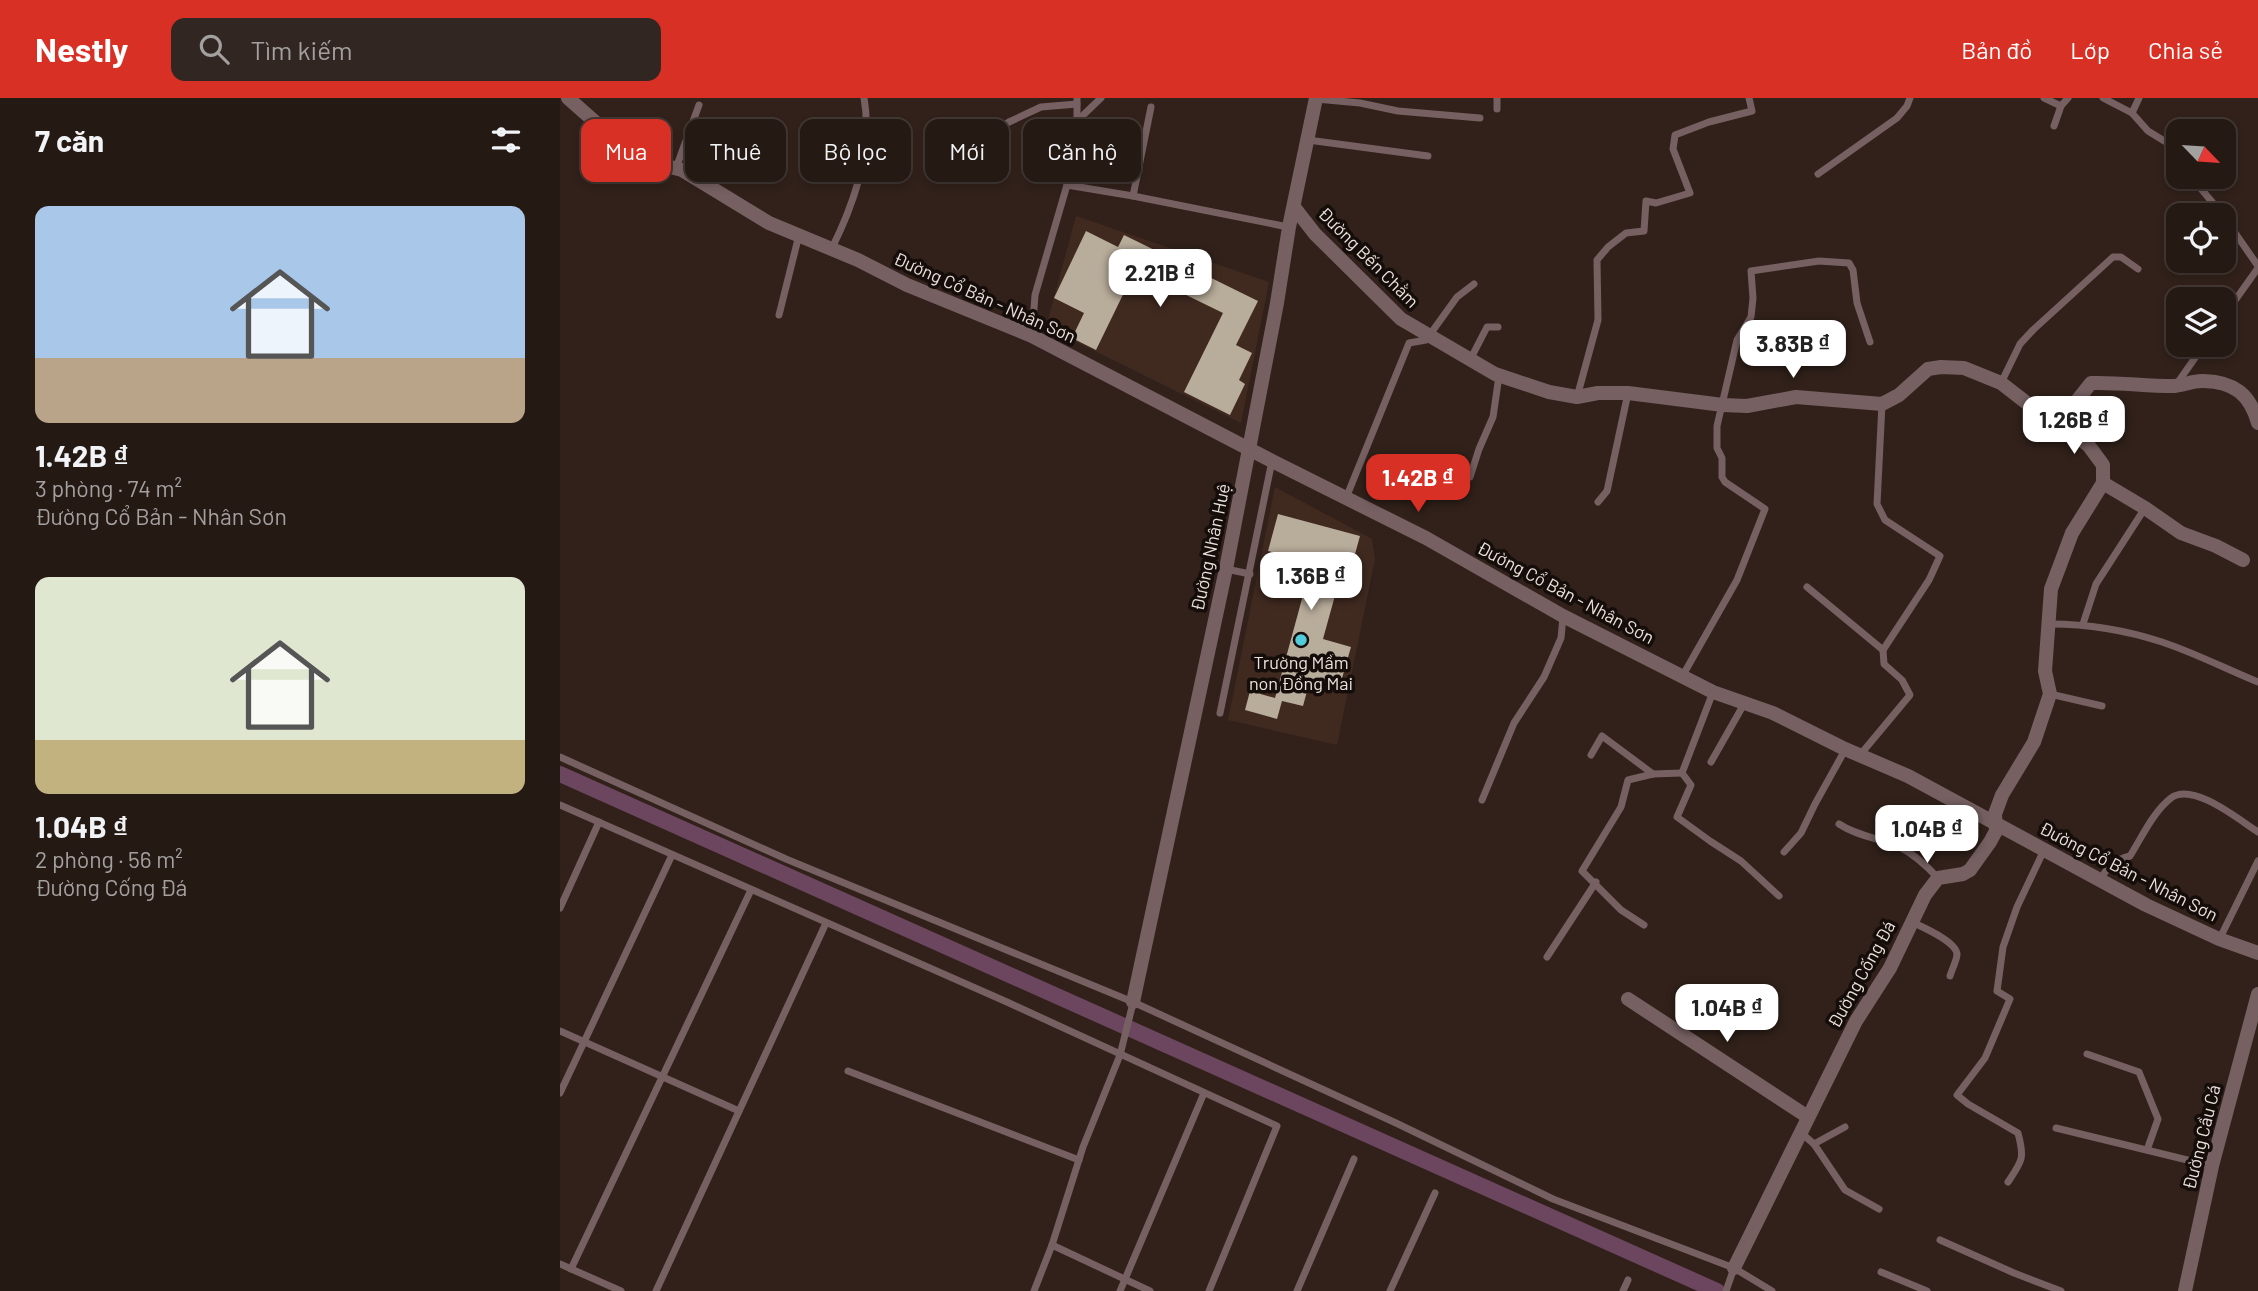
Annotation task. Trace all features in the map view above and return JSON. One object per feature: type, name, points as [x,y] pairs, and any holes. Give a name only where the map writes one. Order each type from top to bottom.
[{"type":"street","name":"Đường Cổ Bản - Nhân Sơn","points":[[568,98],[592,119]]},
{"type":"street","name":"Đường Nhân Huệ","points":[[1133,1002],[1226,569],[1278,303],[1289,227],[1316,98]]},
{"type":"street","name":"Đường Cổ Bản - Nhân Sơn","points":[[671,167],[769,223],[832,248],[907,285],[1032,336],[1426,538],[1563,616],[1713,692],[1773,713],[1845,749],[1908,776],[2146,905],[2218,941],[2258,953]]},
{"type":"street","name":"Đường Bến Chằm","points":[[1294,207],[1315,234],[1401,319],[1500,375],[1549,392],[1577,397],[1598,393],[1628,393],[1747,406],[1796,397],[1882,404]]},
{"type":"street","points":[[1882,404],[1899,395],[1928,369],[1964,368],[2001,383],[2037,411],[2060,422],[2088,446],[2103,465],[2103,483],[2072,533],[2052,589],[2045,671],[2050,694],[2034,742],[2003,795],[1995,814],[1996,831],[1990,842],[1970,870],[1963,874],[1938,878]]},
{"type":"street","points":[[2060,422],[2091,383],[2175,386],[2202,380],[2229,385],[2247,395],[2258,423]]},
{"type":"street","points":[[2103,483],[2182,533],[2243,560]]},
{"type":"street","name":"Đường Cống Đá","points":[[1734,1268],[1856,1021],[1889,968],[1925,895],[1938,878]]},
{"type":"street","name":"Đường Cầu Cá","points":[[2185,1291],[2212,1166],[2258,994]]},
{"type":"street","points":[[1628,999],[1808,1117]]},
{"type":"lane","points":[[832,248],[841,231],[863,166],[864,98]]},
{"type":"lane","points":[[1079,119],[1101,98]]},
{"type":"lane","points":[[1316,98],[1398,111],[1480,118]]},
{"type":"lane","points":[[1497,98],[1497,108]]},
{"type":"lane","points":[[1577,397],[1598,320],[1597,260],[1626,233],[1644,231],[1646,201],[1656,203],[1690,193],[1673,149],[1675,135],[1709,122],[1752,111],[1749,98]]},
{"type":"lane","points":[[1818,174],[1897,118],[1910,98]]},
{"type":"lane","points":[[2044,98],[2061,106]]},
{"type":"lane","points":[[2054,126],[2061,106],[2068,98]]},
{"type":"lane","points":[[2103,98],[2132,113],[2148,131],[2166,142]]},
{"type":"lane","points":[[2132,113],[2139,98]]},
{"type":"lane","points":[[1009,122],[1041,107],[1077,101],[1077,119]]},
{"type":"lane","points":[[676,169],[699,105]]},
{"type":"lane","points":[[1133,196],[1151,107]]},
{"type":"lane","points":[[1308,140],[1428,156]]},
{"type":"lane","points":[[1032,336],[1035,295],[1067,182]]},
{"type":"lane","points":[[1067,185],[1289,227]]},
{"type":"lane","points":[[2201,189],[2212,203]]},
{"type":"lane","points":[[779,315],[799,234]]},
{"type":"lane","points":[[2236,235],[2258,267],[2236,299]]},
{"type":"lane","points":[[2001,383],[2020,344],[2113,257],[2121,257],[2138,269]]},
{"type":"lane","points":[[1683,675],[1737,580],[1765,509],[1730,487],[1722,477],[1722,460],[1716,436],[1737,340],[1749,324],[1752,314],[1751,271],[1819,261],[1849,263],[1853,270],[1857,303],[1870,342]]},
{"type":"lane","points":[[1346,499],[1409,343],[1426,340],[1457,297],[1474,284]]},
{"type":"lane","points":[[1470,360],[1487,327],[1498,327]]},
{"type":"lane","points":[[2175,386],[2196,357]]},
{"type":"lane","points":[[1470,477],[1493,417],[1500,375]]},
{"type":"lane","points":[[1598,502],[1606,491],[1628,393]]},
{"type":"lane","points":[[1860,755],[1910,695],[1902,680],[1884,664],[1883,650],[1929,580],[1940,556],[1885,520],[1877,504],[1882,404]]},
{"type":"lane","points":[[1220,713],[1272,461]]},
{"type":"lane","points":[[2083,624],[2096,584],[2145,508]]},
{"type":"lane","points":[[1226,569],[1250,574]]},
{"type":"lane","points":[[1807,587],[1883,650]]},
{"type":"lane","points":[[1482,800],[1514,723],[1548,668],[1561,638],[1563,616]]},
{"type":"lane","points":[[2050,624],[2083,624],[2163,642],[2258,682]]},
{"type":"lane","points":[[1682,773],[1713,692]]},
{"type":"lane","points":[[2050,694],[2102,706]]},
{"type":"lane","points":[[1711,762],[1744,703]]},
{"type":"lane","points":[[1591,755],[1602,736],[1653,774]]},
{"type":"lane","points":[[1784,852],[1801,833],[1845,749]]},
{"type":"lane","points":[[560,757],[786,859],[1133,1002],[1396,1123],[1553,1199],[1734,1268],[1772,1291]]},
{"type":"lane","points":[[1644,925],[1622,909],[1582,871],[1621,807],[1628,780],[1653,774],[1682,773]]},
{"type":"lane","points":[[1682,773],[1691,785],[1677,817],[1741,861],[1779,896]]},
{"type":"lane","points":[[2101,879],[2106,869],[2116,860],[2130,856],[2154,817],[2173,797],[2194,794],[2258,832]]},
{"type":"lane","points":[[560,805],[1277,1126],[1209,1291]]},
{"type":"lane","points":[[560,908],[599,822]]},
{"type":"lane","points":[[1839,824],[1909,852],[1938,878]]},
{"type":"lane","points":[[2008,1182],[2021,1163],[2023,1151],[2018,1133],[1957,1095],[1986,1058],[2010,999],[1997,991],[2003,947],[2017,907],[2044,849]]},
{"type":"lane","points":[[560,1093],[672,855]]},
{"type":"lane","points":[[2218,941],[2258,860]]},
{"type":"lane","points":[[1547,957],[1596,883]]},
{"type":"lane","points":[[571,1269],[751,890]]},
{"type":"lane","points":[[1911,922],[1955,947],[1957,955],[1950,976]]},
{"type":"lane","points":[[656,1291],[827,923]]},
{"type":"lane","points":[[1034,1291],[1079,1160],[1120,1055],[1133,1002]]},
{"type":"lane","points":[[560,1031],[739,1111]]},
{"type":"lane","points":[[2087,1054],[2139,1072],[2158,1119],[2147,1150]]},
{"type":"lane","points":[[848,1071],[1079,1160]]},
{"type":"lane","points":[[1119,1291],[1204,1093]]},
{"type":"lane","points":[[1814,1144],[1845,1127]]},
{"type":"lane","points":[[2056,1128],[2212,1166]]},
{"type":"lane","points":[[1800,1132],[1814,1144],[1846,1190],[1879,1209]]},
{"type":"lane","points":[[1297,1291],[1354,1159]]},
{"type":"lane","points":[[1390,1291],[1435,1193]]},
{"type":"lane","points":[[1940,1240],[2062,1291]]},
{"type":"lane","points":[[1052,1245],[1150,1291]]},
{"type":"lane","points":[[560,1264],[621,1291]]},
{"type":"lane","points":[[1726,1291],[1734,1268]]},
{"type":"lane","points":[[1881,1272],[1927,1291]]},
{"type":"lane","points":[[1623,1291],[1628,1280]]},
{"type":"shaded area","points":[[1076,216],[1269,282],[1241,423],[1046,327]]},
{"type":"shaded area","name":"Trường Mầm non Đồng Mai","points":[[1275,487],[1372,539],[1375,559],[1337,745],[1228,720]]},
{"type":"building","points":[[1086,231],[1118,247],[1124,235],[1258,301],[1236,345],[1252,353],[1239,380],[1245,384],[1230,415],[1184,392],[1223,313],[1135,270],[1096,350],[1072,338],[1084,313],[1054,298]]},
{"type":"building","points":[[1278,514],[1360,536],[1347,583],[1339,581],[1323,639],[1351,647],[1338,692],[1309,684],[1303,706],[1282,701],[1277,719],[1245,710],[1250,691],[1275,698],[1312,562],[1268,551]]},
{"type":"waterway","points":[[560,774],[1717,1291]]},
{"type":"place","name":"Trường Mầm non Đồng Mai","points":[[1301,640]]}]
